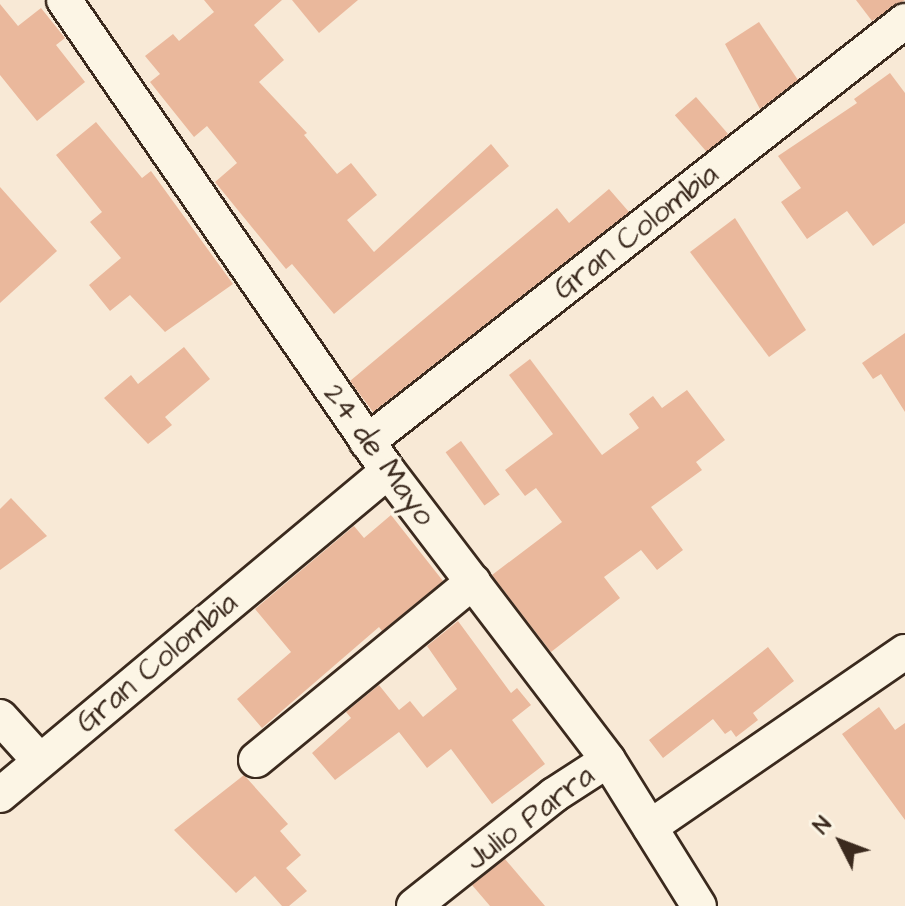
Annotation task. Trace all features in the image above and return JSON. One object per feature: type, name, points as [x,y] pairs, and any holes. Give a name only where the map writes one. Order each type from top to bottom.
[{"type":"street","name":"24 de Mayo","points":[[64,0],[367,442],[608,760],[699,906]]},
{"type":"street","name":"Gran Colombia","points":[[367,442],[905,21]]},
{"type":"street","name":"Gran Colombia","points":[[0,795],[388,471]]},
{"type":"street","points":[[256,760],[473,582]]},
{"type":"street","points":[[650,827],[905,652]]},
{"type":"street","points":[[0,717],[39,760]]},
{"type":"street","name":"Julio Parra","points":[[414,906],[554,795],[608,760]]},
{"type":"building","points":[[204,0],[282,0],[254,25],[284,60],[259,82],[307,133],[304,135],[337,174],[351,163],[377,195],[347,220],[374,252],[491,144],[509,166],[334,314],[292,264],[286,269],[215,182],[237,163],[207,126],[194,137],[150,82],[160,74],[145,56],[173,34],[179,41],[214,12]]},
{"type":"building","points":[[292,0],[358,0],[319,33]]},
{"type":"building","points":[[856,0],[905,0],[872,21]]},
{"type":"building","points":[[0,4],[18,26],[41,8],[65,38],[56,45],[85,82],[37,121],[0,75]]},
{"type":"building","points":[[759,22],[798,80],[760,109],[725,44]]},
{"type":"building","points":[[890,73],[905,93],[905,223],[873,246],[847,211],[807,239],[781,202],[801,188],[778,156],[857,103],[854,99]]},
{"type":"building","points":[[696,97],[728,134],[707,152],[675,115]]},
{"type":"building","points":[[96,122],[142,178],[151,171],[233,284],[165,332],[130,295],[110,311],[89,285],[121,258],[90,222],[102,212],[56,155]]},
{"type":"building","points":[[0,187],[57,251],[0,303]]},
{"type":"building","points":[[609,189],[629,212],[373,412],[350,381],[557,208],[569,223]]},
{"type":"building","points":[[735,218],[806,330],[769,357],[690,252]]},
{"type":"building","points":[[905,333],[905,412],[881,374],[873,379],[862,363]]},
{"type":"building","points":[[184,347],[210,379],[165,417],[172,425],[148,444],[104,398],[131,375],[138,384]]},
{"type":"building","points":[[530,359],[602,455],[639,428],[629,414],[653,396],[662,408],[687,390],[725,440],[696,462],[702,470],[651,507],[683,550],[657,570],[641,550],[604,577],[620,598],[551,652],[492,575],[562,522],[536,488],[525,496],[505,470],[553,434],[509,375]]},
{"type":"building","points":[[461,441],[500,494],[484,506],[446,452]]},
{"type":"building","points":[[11,498],[47,536],[0,570],[0,509]]},
{"type":"building","points":[[391,515],[443,581],[382,631],[379,627],[262,728],[237,699],[291,652],[255,609],[354,526],[364,538]]},
{"type":"building","points":[[458,621],[511,693],[517,688],[531,705],[512,720],[545,764],[492,804],[451,749],[427,768],[399,732],[335,780],[312,753],[351,718],[346,712],[379,685],[399,710],[410,701],[423,717],[457,689],[427,646]]},
{"type":"building","points":[[768,647],[794,681],[753,713],[758,720],[736,737],[731,730],[725,734],[713,719],[663,758],[649,740]]},
{"type":"building","points":[[879,707],[895,730],[905,723],[905,820],[842,734]]},
{"type":"building","points":[[244,775],[288,824],[280,831],[301,855],[286,868],[307,891],[289,906],[282,906],[255,876],[236,893],[174,830]]},
{"type":"building","points":[[505,859],[545,906],[490,906],[472,885]]}]
